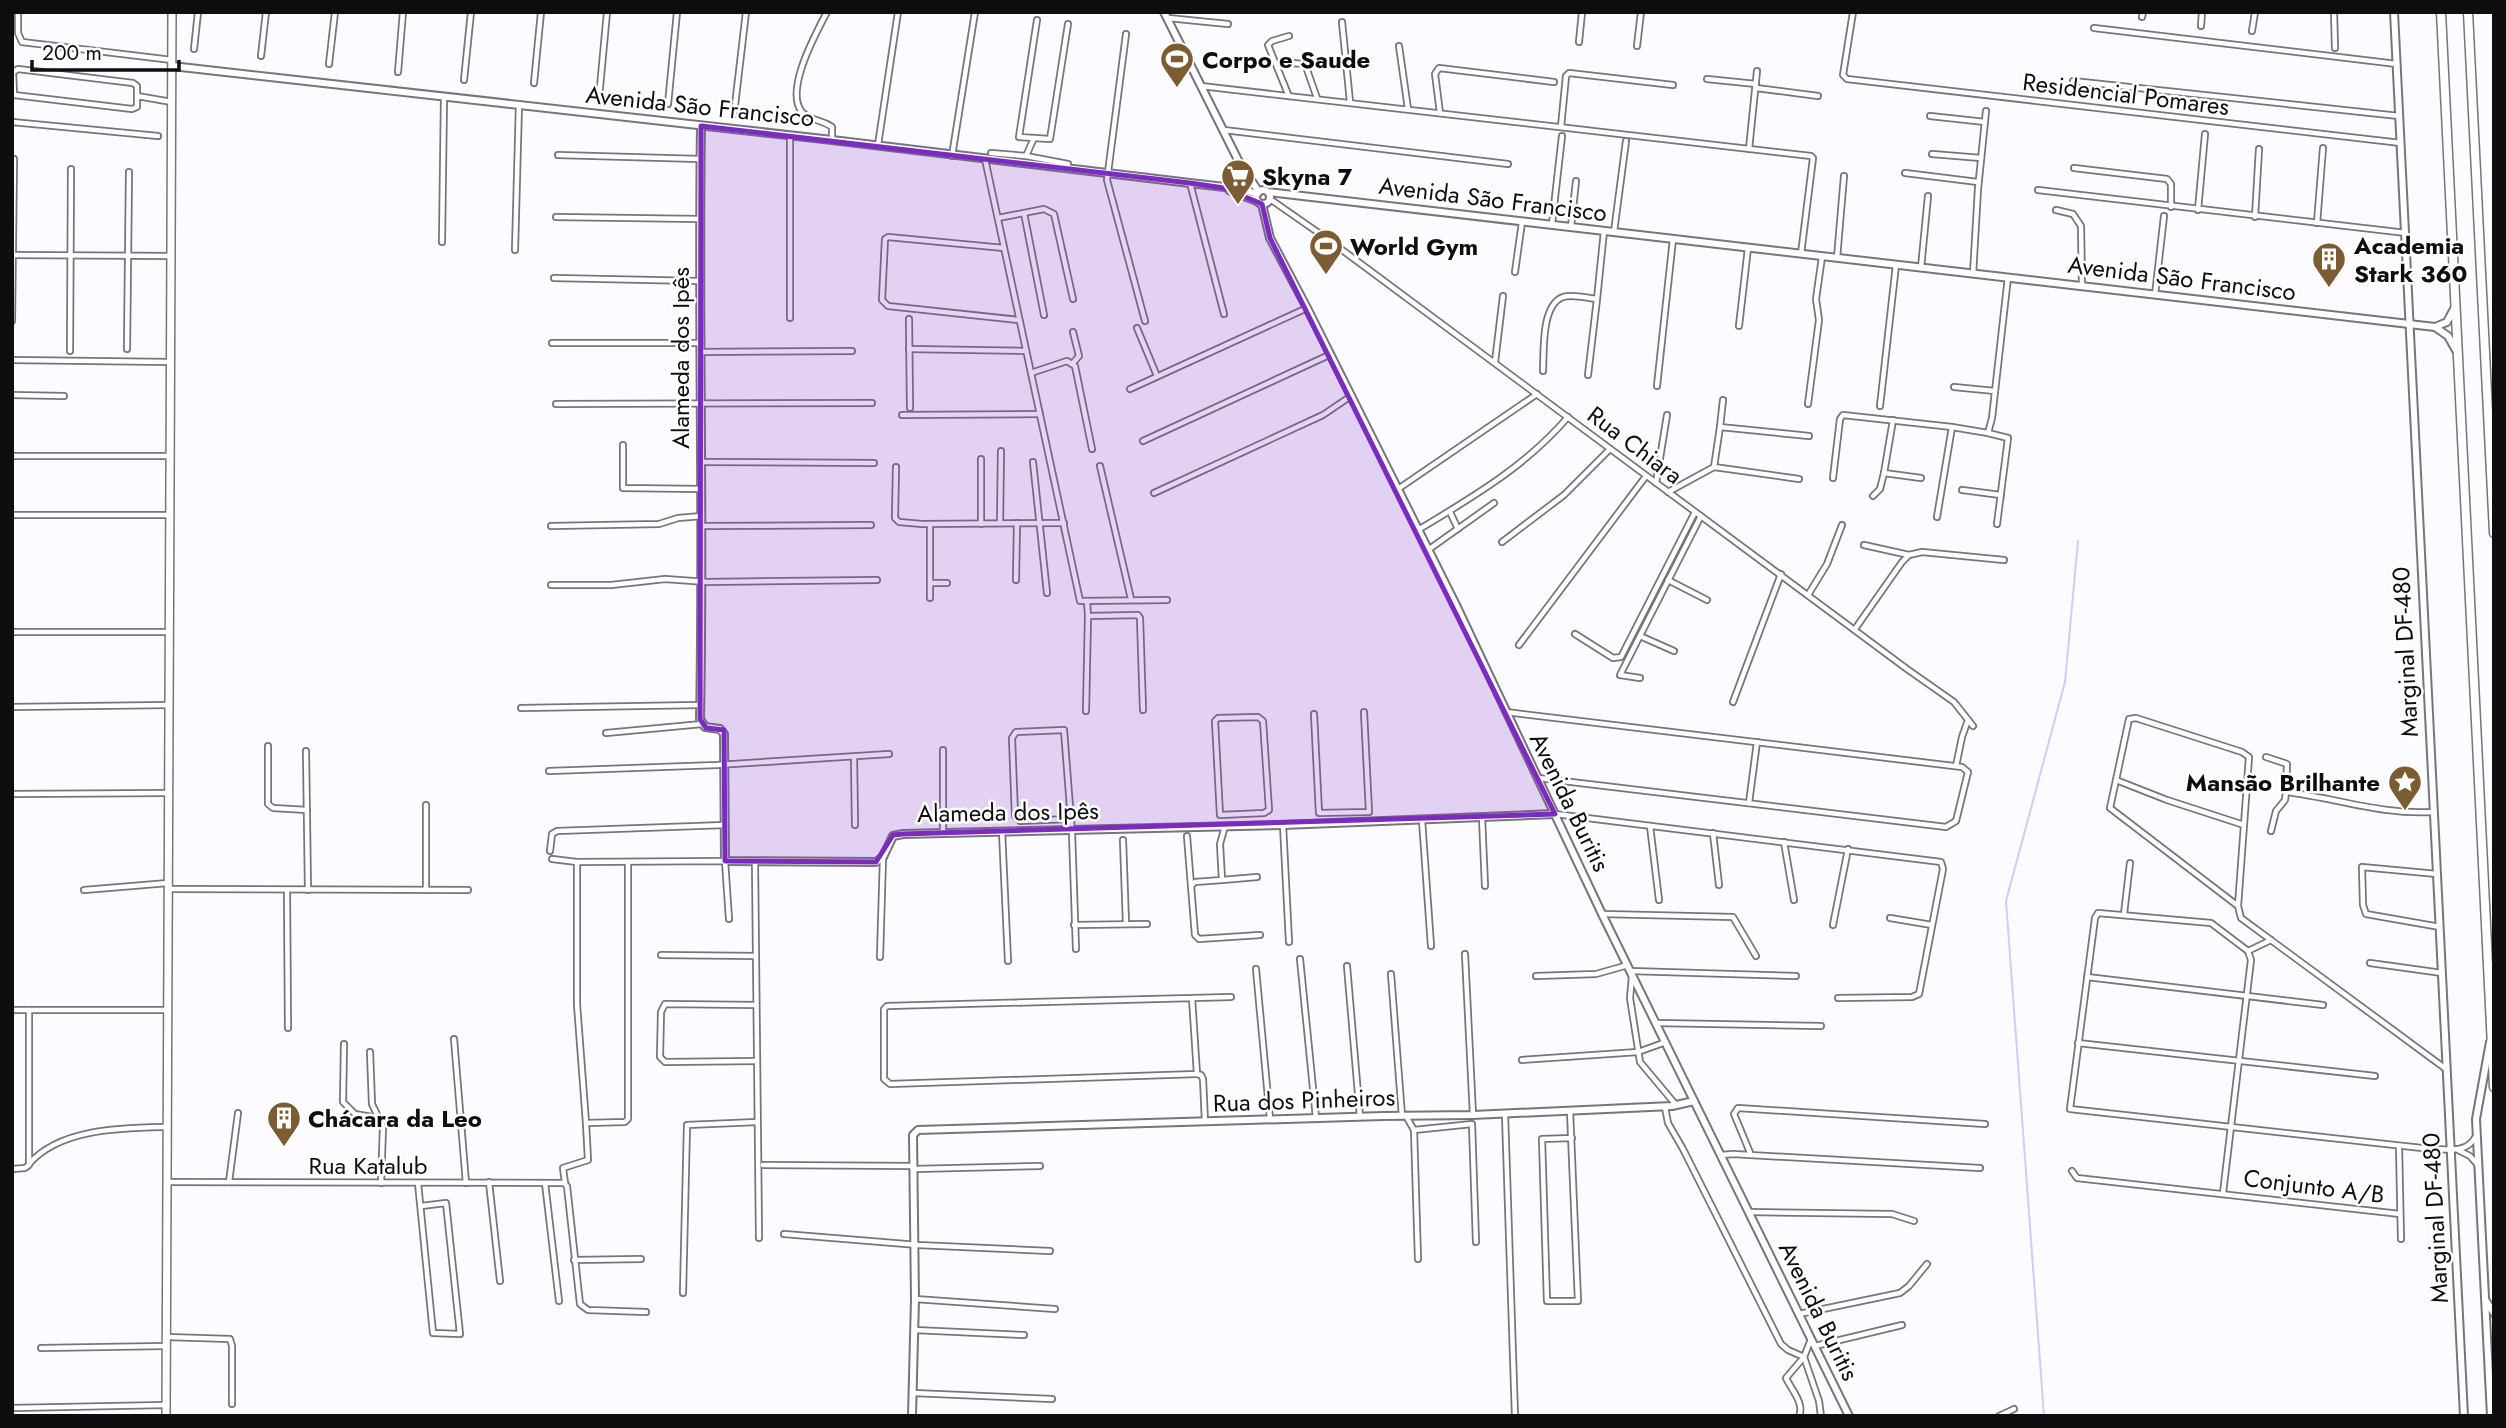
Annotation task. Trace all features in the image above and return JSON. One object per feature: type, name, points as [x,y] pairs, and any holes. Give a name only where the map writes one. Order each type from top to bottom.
[{"type":"main road","points":[[166,1416],[172,12]]},
{"type":"main road","points":[[2441,12],[2494,1087]]},
{"type":"main road","points":[[2468,12],[2494,533]]},
{"type":"street","points":[[18,12],[18,33],[22,42],[172,63]]},
{"type":"street","points":[[194,49],[198,12]]},
{"type":"street","points":[[261,56],[266,12]]},
{"type":"street","points":[[329,64],[335,12]]},
{"type":"street","points":[[397,72],[403,12]]},
{"type":"street","points":[[464,80],[471,12]]},
{"type":"street","points":[[534,83],[541,12]]},
{"type":"street","points":[[599,98],[607,12]]},
{"type":"street","points":[[668,104],[677,12]]},
{"type":"street","points":[[734,114],[746,12]]},
{"type":"street","points":[[827,12],[806,52],[797,100],[799,108],[809,118],[832,127],[832,140]]},
{"type":"street","points":[[878,145],[898,12]]},
{"type":"street","points":[[953,152],[975,12]]},
{"type":"street","points":[[1579,42],[1583,12]]},
{"type":"street","points":[[1637,46],[1641,12]]},
{"type":"street","name":"Residencial Pomares","points":[[1853,12],[1843,75],[1847,79],[2401,143]]},
{"type":"street","points":[[2201,26],[2202,12]]},
{"type":"street","points":[[2252,31],[2255,12]]},
{"type":"street","points":[[2334,12],[2335,48]]},
{"type":"street","name":"Marginal DF-480","points":[[2394,12],[2446,1069],[2454,1149],[2464,1416]]},
{"type":"street","points":[[1166,15],[1228,24]]},
{"type":"street","name":"Avenida Buritis","points":[[1166,15],[1259,198],[1269,238],[1400,488],[1417,530],[1456,605],[1602,914],[1848,1415]]},
{"type":"street","points":[[1037,20],[1019,137],[1049,139],[1068,24]]},
{"type":"street","points":[[1342,22],[1350,102]]},
{"type":"street","points":[[2094,28],[2397,64]]},
{"type":"street","points":[[1126,34],[1106,173],[1145,321]]},
{"type":"street","points":[[1288,94],[1268,45],[1272,41],[1289,36]]},
{"type":"street","points":[[1399,46],[1409,109]]},
{"type":"street","name":"Avenida São Francisco","points":[[172,63],[518,107],[953,152],[985,159],[1242,190],[1259,198],[1269,195],[1552,225],[2435,327]]},
{"type":"street","points":[[1277,67],[1291,63],[1305,64],[1317,98]]},
{"type":"street","points":[[1440,113],[1435,74],[1439,68],[1554,82]]},
{"type":"street","points":[[18,69],[133,83],[137,86],[137,96],[137,107],[132,109],[14,95],[13,72],[18,69]]},
{"type":"street","points":[[1749,149],[1758,71]]},
{"type":"street","points":[[1561,127],[1566,76],[1569,73],[1673,85]]},
{"type":"street","points":[[1707,79],[1818,96]]},
{"type":"street","points":[[2073,81],[2399,116]]},
{"type":"street","points":[[1201,86],[1811,156],[1813,158],[1801,254]]},
{"type":"street","points":[[137,96],[172,102]]},
{"type":"street","points":[[442,242],[444,97]]},
{"type":"street","points":[[514,250],[518,107]]},
{"type":"street","points":[[1972,274],[1986,111]]},
{"type":"street","points":[[1930,116],[1985,122]]},
{"type":"street","points":[[12,122],[158,136]]},
{"type":"street","name":"Alameda dos Ipês","points":[[701,126],[695,281],[699,343],[702,516],[702,724]]},
{"type":"street","points":[[1223,130],[1508,164]]},
{"type":"street","points":[[2197,210],[2205,134]]},
{"type":"street","points":[[790,136],[790,318]]},
{"type":"street","points":[[1552,225],[1562,136]]},
{"type":"street","points":[[1023,163],[1034,138]]},
{"type":"street","points":[[1614,232],[1626,141]]},
{"type":"street","points":[[2317,223],[2323,148]]},
{"type":"street","points":[[2255,216],[2259,149]]},
{"type":"street","points":[[991,153],[1068,163]]},
{"type":"street","points":[[1932,154],[1981,158]]},
{"type":"street","points":[[558,155],[700,159]]},
{"type":"street","points":[[12,321],[14,159]]},
{"type":"street","points":[[985,159],[1080,601],[1167,600]]},
{"type":"street","points":[[2074,168],[2167,179],[2171,184],[2171,207]]},
{"type":"street","points":[[70,351],[71,169]]},
{"type":"street","points":[[127,349],[129,172]]},
{"type":"street","points":[[1905,173],[1978,183]]},
{"type":"street","points":[[1837,259],[1844,176]]},
{"type":"street","points":[[1571,228],[1576,181]]},
{"type":"street","points":[[1190,183],[1224,314]]},
{"type":"street","points":[[2038,190],[2406,233]]},
{"type":"street","points":[[1259,198],[1267,203],[1269,195]]},
{"type":"street","name":"Rua Chiara","points":[[1269,195],[1954,702],[1973,726]]},
{"type":"street","points":[[1921,268],[1928,196]]},
{"type":"street","points":[[998,218],[1044,209],[1054,214],[1073,299]]},
{"type":"street","points":[[2056,210],[2073,214],[2081,226],[2082,286]]},
{"type":"street","points":[[1024,214],[1044,315]]},
{"type":"street","points":[[556,216],[699,219]]},
{"type":"street","points":[[2155,295],[2164,216]]},
{"type":"street","points":[[1516,272],[1522,222]]},
{"type":"street","points":[[1588,375],[1604,232]]},
{"type":"street","points":[[1004,248],[892,236],[886,239],[881,298],[888,306],[1019,320]]},
{"type":"street","points":[[1657,386],[1673,239]]},
{"type":"street","points":[[1739,326],[1748,248]]},
{"type":"street","points":[[13,256],[171,256]]},
{"type":"street","points":[[1808,404],[1819,320],[1816,299],[1822,257]]},
{"type":"street","points":[[1880,406],[1896,265]]},
{"type":"street","points":[[1988,433],[2008,277]]},
{"type":"street","points":[[554,278],[695,281]]},
{"type":"street","points":[[1495,363],[1503,296]]},
{"type":"street","points":[[1543,371],[1548,313],[1554,303],[1570,296],[1597,299]]},
{"type":"street","points":[[2455,305],[2447,321],[2435,327],[2448,336],[2458,354]]},
{"type":"street","points":[[1130,389],[1307,308]]},
{"type":"street","points":[[909,318],[910,408]]},
{"type":"street","points":[[1137,328],[1157,376]]},
{"type":"street","points":[[1073,332],[1079,356],[1073,363]]},
{"type":"street","points":[[552,343],[699,343]]},
{"type":"street","points":[[909,349],[1026,351]]},
{"type":"street","points":[[699,352],[852,351]]},
{"type":"street","points":[[1143,440],[1329,355]]},
{"type":"street","points":[[12,360],[170,362]]},
{"type":"street","points":[[1031,373],[1067,361],[1073,363]]},
{"type":"street","points":[[1073,363],[1092,449]]},
{"type":"street","points":[[1954,387],[1995,391]]},
{"type":"street","points":[[1400,488],[1537,394]]},
{"type":"street","points":[[12,395],[64,396]]},
{"type":"street","points":[[1154,493],[1323,415],[1351,396]]},
{"type":"street","points":[[1714,467],[1723,400]]},
{"type":"street","points":[[556,404],[872,403]]},
{"type":"street","points":[[902,415],[1040,414]]},
{"type":"street","points":[[1656,483],[1667,415]]},
{"type":"street","points":[[1833,478],[1840,419],[1843,415],[1952,427],[2008,438],[1997,524]]},
{"type":"street","points":[[1417,530],[1450,512],[1528,458],[1568,416]]},
{"type":"street","points":[[1873,496],[1880,489],[1893,420]]},
{"type":"street","points":[[1720,427],[1809,436]]},
{"type":"street","points":[[1937,517],[1952,427]]},
{"type":"street","points":[[622,445],[623,488],[700,489]]},
{"type":"street","points":[[1503,542],[1564,495],[1610,449]]},
{"type":"street","points":[[1000,523],[1001,451]]},
{"type":"street","points":[[12,456],[170,456]]},
{"type":"street","points":[[981,459],[981,524]]},
{"type":"street","points":[[700,462],[874,463]]},
{"type":"street","points":[[1033,462],[1047,593]]},
{"type":"street","points":[[1100,466],[1131,599]]},
{"type":"street","points":[[896,467],[895,518],[899,522],[1064,523]]},
{"type":"street","points":[[1668,492],[1714,467],[1799,479]]},
{"type":"street","points":[[1884,473],[1921,478]]},
{"type":"street","points":[[1519,645],[1646,475]]},
{"type":"street","points":[[1962,490],[2001,495]]},
{"type":"street","points":[[1427,551],[1494,503]]},
{"type":"street","points":[[1575,634],[1613,658],[1621,657],[1695,511]]},
{"type":"street","points":[[1450,512],[1458,529]]},
{"type":"street","points":[[12,515],[170,515]]},
{"type":"street","points":[[551,526],[659,524],[678,518],[702,516]]},
{"type":"street","points":[[1640,678],[1620,675],[1701,516]]},
{"type":"street","points":[[1016,580],[1017,523]]},
{"type":"street","points":[[930,524],[930,598]]},
{"type":"street","points":[[702,526],[871,525]]},
{"type":"street","points":[[1808,595],[1827,564],[1842,525]]},
{"type":"street","points":[[1864,545],[1909,555],[1923,552],[2004,560]]},
{"type":"street","points":[[1855,629],[1909,555]]},
{"type":"street","points":[[1733,702],[1781,574]]},
{"type":"street","points":[[551,585],[611,585],[665,579],[702,582],[877,580]]},
{"type":"street","points":[[1668,580],[1706,600]]},
{"type":"street","points":[[931,583],[947,583]]},
{"type":"street","points":[[1086,711],[1087,601]]},
{"type":"street","points":[[1088,616],[1138,615],[1140,618],[1143,710]]},
{"type":"street","points":[[12,632],[169,632]]},
{"type":"street","points":[[1640,636],[1674,651]]},
{"type":"street","points":[[12,706],[169,705]]},
{"type":"street","points":[[521,708],[700,705]]},
{"type":"street","points":[[1314,713],[1319,813],[1369,812],[1364,712]]},
{"type":"street","points":[[1505,712],[1956,766],[1965,768],[1968,774],[1956,821],[1950,826],[1538,779]]},
{"type":"street","points":[[1258,717],[1263,720],[1269,810],[1264,813],[1242,814],[1220,815],[1218,812],[1214,732],[1214,724],[1218,718],[1258,717]]},
{"type":"street","points":[[2238,906],[2109,806],[2127,721],[2132,718],[2242,752],[2249,757],[2238,906],[2241,918],[2446,1069]]},
{"type":"street","points":[[1956,766],[1968,719]]},
{"type":"street","points":[[606,733],[702,724],[723,731],[725,862],[729,919]]},
{"type":"street","points":[[1070,819],[1020,821],[1014,816],[1012,738],[1016,732],[1064,730],[1071,830],[1076,949]]},
{"type":"street","points":[[1749,803],[1757,742]]},
{"type":"street","points":[[268,746],[268,804],[273,808],[307,810]]},
{"type":"street","points":[[943,750],[943,832]]},
{"type":"street","points":[[306,751],[308,890]]},
{"type":"street","points":[[550,771],[724,765],[889,754]]},
{"type":"street","points":[[854,757],[855,825]]},
{"type":"street","points":[[2266,757],[2287,764],[2285,800],[2276,811],[2271,831]]},
{"type":"street","points":[[2116,779],[2177,804],[2244,825]]},
{"type":"street","points":[[2286,792],[2378,810],[2433,812]]},
{"type":"street","points":[[12,794],[169,793]]},
{"type":"street","points":[[426,805],[426,890]]},
{"type":"street","points":[[1343,812],[1346,823]]},
{"type":"street","points":[[1242,814],[1242,826]]},
{"type":"street","points":[[1555,814],[1942,863],[1920,994],[1916,997],[1838,998]]},
{"type":"street","name":"Alameda dos Ipês","points":[[883,857],[896,835],[1422,822],[1555,814]]},
{"type":"street","points":[[1482,817],[1485,887]]},
{"type":"street","points":[[1422,822],[1430,946]]},
{"type":"street","points":[[550,852],[552,834],[557,831],[725,825]]},
{"type":"street","points":[[1283,825],[1289,942]]},
{"type":"street","points":[[1222,880],[1220,844],[1224,826]]},
{"type":"street","points":[[1650,826],[1659,900]]},
{"type":"street","points":[[1002,831],[1008,961]]},
{"type":"street","points":[[1713,833],[1719,885]]},
{"type":"street","points":[[1187,836],[1196,937],[1260,935]]},
{"type":"street","points":[[1123,840],[1126,924]]},
{"type":"street","points":[[1784,842],[1794,900]]},
{"type":"street","points":[[1833,925],[1848,849]]},
{"type":"street","points":[[552,859],[628,863],[872,862],[883,857]]},
{"type":"street","points":[[880,957],[883,857]]},
{"type":"street","points":[[577,862],[577,1004],[588,1160],[563,1168],[579,1299],[583,1308],[646,1312]]},
{"type":"street","points":[[755,862],[759,1238]]},
{"type":"street","points":[[586,1123],[625,1122],[628,1119],[628,863]]},
{"type":"street","points":[[2124,914],[2130,863]]},
{"type":"street","points":[[2437,874],[2362,867],[2363,905],[2366,914],[2440,927]]},
{"type":"street","points":[[1191,887],[1195,882],[1257,877]]},
{"type":"street","points":[[84,890],[169,886],[287,891],[468,890]]},
{"type":"street","points":[[287,891],[288,1028]]},
{"type":"street","points":[[2223,1193],[2232,1128],[2251,960],[2248,951],[2211,923],[2101,912],[2095,918],[2070,1109],[2232,1128],[2431,1149],[2454,1149],[2470,1145],[2477,1132]]},
{"type":"street","points":[[1602,914],[1732,916],[1756,956]]},
{"type":"street","points":[[1890,918],[1932,925]]},
{"type":"street","points":[[1074,925],[1147,924]]},
{"type":"street","points":[[2248,951],[2271,940]]},
{"type":"street","points":[[1465,954],[1473,1115]]},
{"type":"street","points":[[661,955],[756,956]]},
{"type":"street","points":[[1300,959],[1316,1118]]},
{"type":"street","points":[[2370,963],[2442,973]]},
{"type":"street","points":[[1347,965],[1360,1117]]},
{"type":"street","points":[[1256,969],[1269,1119]]},
{"type":"street","points":[[1536,976],[1630,970],[1796,976]]},
{"type":"street","points":[[1630,970],[1630,998],[1640,1062],[1676,1105]]},
{"type":"street","points":[[1391,974],[1404,1116],[1414,1130],[1418,1259]]},
{"type":"street","points":[[2087,977],[2323,1005]]},
{"type":"street","points":[[1205,1122],[1203,1079],[1196,1074],[888,1084],[884,1079],[884,1009],[890,1006],[1231,997]]},
{"type":"street","points":[[1192,998],[1196,1074]]},
{"type":"street","points":[[757,1005],[665,1004],[661,1013],[660,1057],[665,1062],[757,1061]]},
{"type":"street","points":[[12,1010],[168,1010]]},
{"type":"street","points":[[29,1010],[29,1165]]},
{"type":"street","points":[[1657,1023],[1821,1026]]},
{"type":"street","points":[[2491,1037],[2478,1103],[2477,1132],[2491,1416]]},
{"type":"street","points":[[454,1039],[466,1183]]},
{"type":"street","points":[[1522,1060],[1638,1052],[1666,1042]]},
{"type":"street","points":[[2078,1043],[2375,1076]]},
{"type":"street","points":[[344,1044],[343,1102],[355,1114],[379,1118]]},
{"type":"street","points":[[370,1052],[372,1104],[383,1127],[381,1183]]},
{"type":"street","name":"Rua dos Pinheiros","points":[[914,1168],[913,1135],[919,1129],[1505,1114],[1664,1106],[1694,1101]]},
{"type":"street","points":[[1664,1106],[1668,1123],[1781,1344],[1804,1357],[1819,1401],[1821,1416]]},
{"type":"street","points":[[1751,1155],[1734,1114],[1738,1108],[1985,1124]]},
{"type":"street","points":[[1570,1111],[1572,1138],[1578,1301],[1547,1301],[1542,1139],[1572,1138]]},
{"type":"street","points":[[229,1182],[237,1113]]},
{"type":"street","points":[[1505,1114],[1515,1416]]},
{"type":"street","points":[[682,1293],[687,1125],[757,1122]]},
{"type":"street","points":[[1414,1130],[1472,1124],[1476,1242]]},
{"type":"street","points":[[12,1170],[25,1168],[52,1145],[95,1132],[167,1128]]},
{"type":"street","points":[[2399,1146],[2401,1239]]},
{"type":"street","points":[[2454,1149],[2473,1158],[2479,1167]]},
{"type":"street","points":[[1721,1156],[1751,1155],[1980,1168]]},
{"type":"street","points":[[763,1165],[1040,1167]]},
{"type":"street","points":[[912,1416],[914,1168]]},
{"type":"street","name":"Conjunto A/B","points":[[2072,1171],[2077,1178],[2400,1214]]},
{"type":"street","name":"Rua Katalub","points":[[167,1182],[566,1184]]},
{"type":"street","points":[[489,1182],[500,1281]]},
{"type":"street","points":[[418,1183],[433,1334],[460,1334],[446,1203],[421,1206]]},
{"type":"street","points":[[545,1183],[559,1301]]},
{"type":"street","points":[[1748,1212],[1892,1214],[1914,1221]]},
{"type":"street","points":[[784,1234],[1050,1251]]},
{"type":"street","points":[[574,1260],[641,1259]]},
{"type":"street","points":[[1799,1314],[1900,1293],[1927,1264]]},
{"type":"street","points":[[2484,1296],[2494,1313]]},
{"type":"street","points":[[915,1298],[1055,1310]]},
{"type":"street","points":[[2486,1339],[2494,1324]]},
{"type":"street","points":[[1815,1346],[1902,1325]]},
{"type":"street","points":[[914,1331],[1024,1335]]},
{"type":"street","points":[[166,1336],[227,1338],[231,1341],[232,1404]]},
{"type":"street","points":[[1799,1416],[1801,1405],[1786,1378],[1804,1357],[1811,1338]]},
{"type":"street","points":[[41,1348],[165,1346]]},
{"type":"street","points":[[913,1393],[1052,1399]]},
{"type":"street","points":[[12,1408],[166,1405]]},
{"type":"street","points":[[1999,1416],[2014,1409]]},
{"type":"highlighted area","points":[[701,126],[1190,183],[1224,188],[1262,204],[1270,238],[1555,814],[903,834],[893,835],[876,862],[725,861],[724,730],[706,728],[700,719]]},
{"type":"waterway","points":[[2044,1416],[2006,901],[2065,682],[2078,541]]},
{"type":"place","name":"Corpo e Saude","points":[[1177,89]]},
{"type":"place","name":"Skyna 7","points":[[1238,206]]},
{"type":"place","name":"World Gym","points":[[1326,276]]},
{"type":"place","name":"Academia Stark 360","points":[[2329,289]]},
{"type":"place","name":"Mansão Brilhante","points":[[2405,812]]},
{"type":"place","name":"Chácara da Leo","points":[[284,1148]]}]
